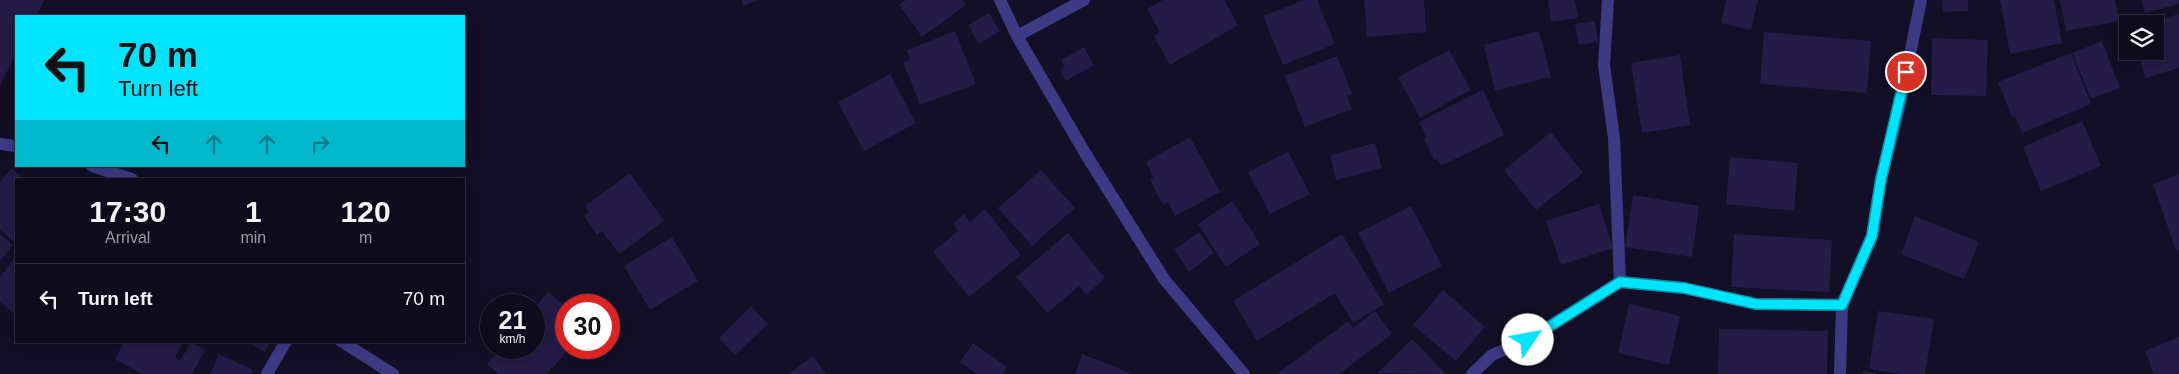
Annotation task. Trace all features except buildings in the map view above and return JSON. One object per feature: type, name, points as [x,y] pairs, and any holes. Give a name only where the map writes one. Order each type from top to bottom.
[{"type":"street","points":[[1000,0],[1018,36],[1085,153],[1164,279],[1244,374]]},
{"type":"street","points":[[1018,36],[1084,0]]},
{"type":"street","points":[[1608,0],[1604,65],[1614,138],[1620,282]]},
{"type":"street","points":[[1840,374],[1842,305],[1872,236],[1881,179],[1899,108],[1921,0]]},
{"type":"street","points":[[0,144],[15,146]]},
{"type":"street","points":[[95,167],[129,178]]},
{"type":"street","points":[[1472,374],[1492,355],[1528,340],[1620,282],[1684,288],[1756,304],[1842,305]]},
{"type":"street","points":[[267,374],[285,343]]},
{"type":"street","points":[[344,343],[393,374]]},
{"type":"route","points":[[1528,340],[1620,282],[1684,288],[1756,304],[1842,305],[1872,236],[1881,179],[1906,72]]}]
